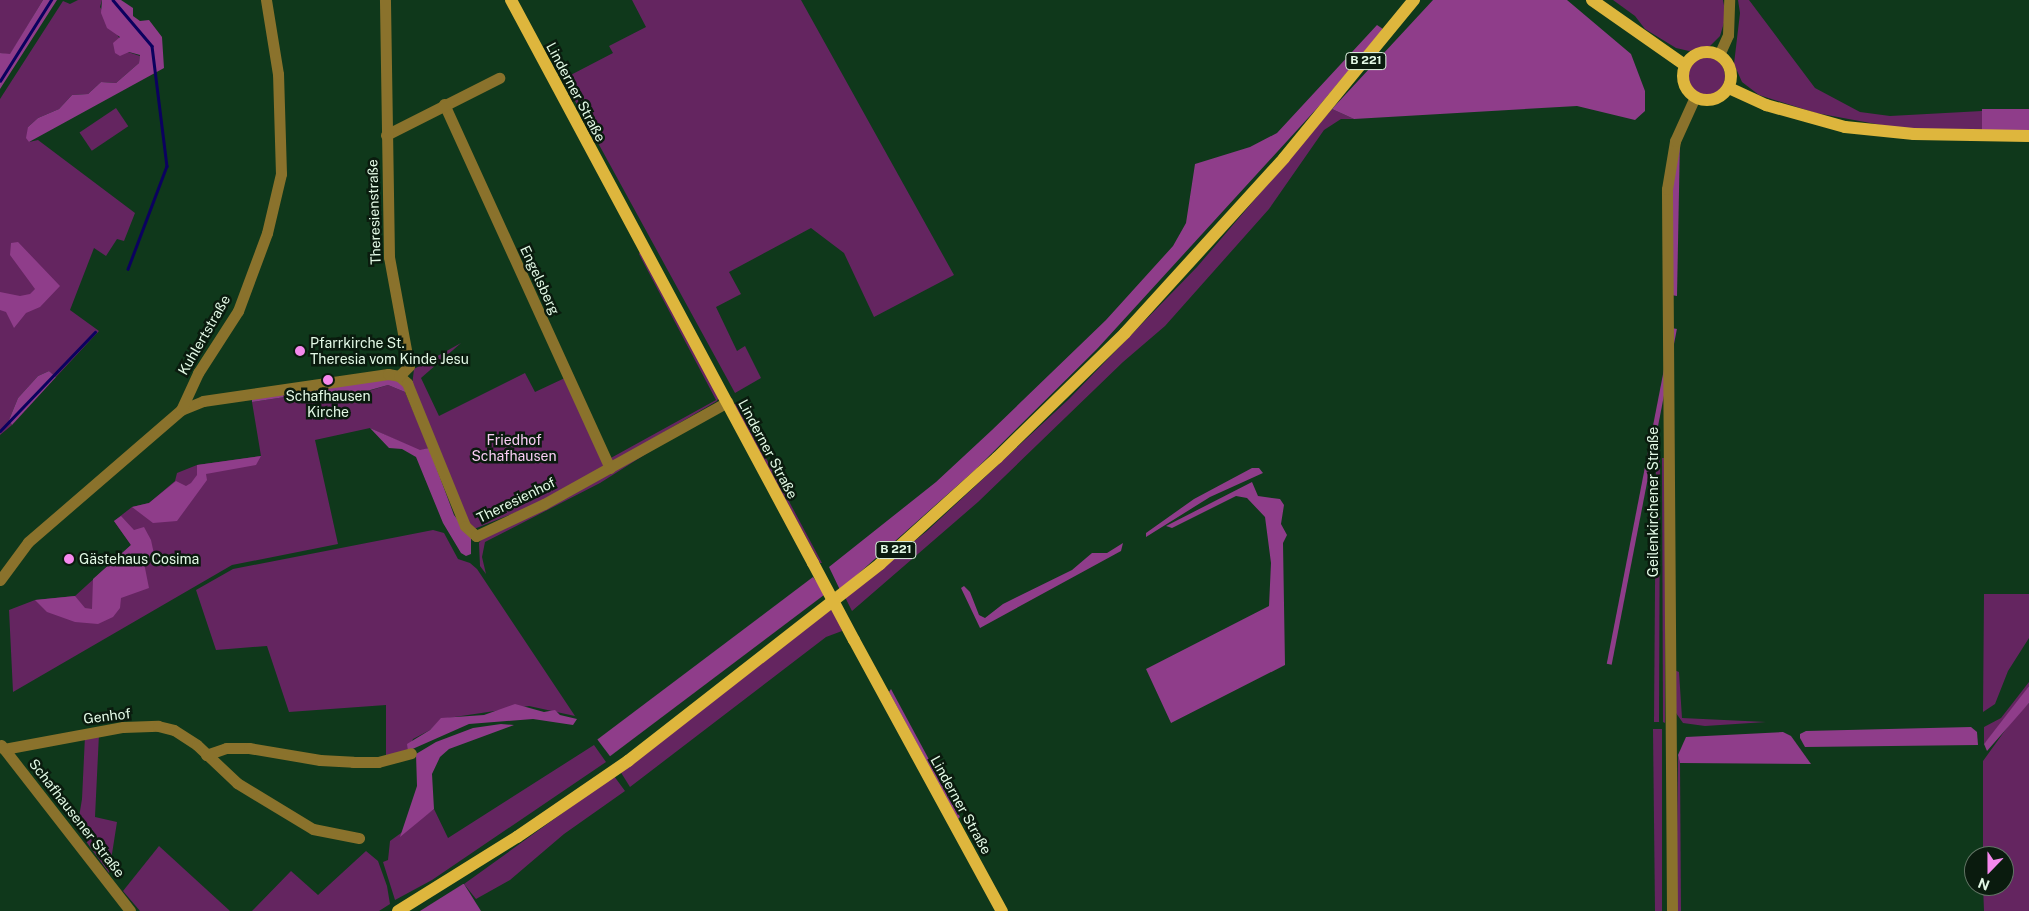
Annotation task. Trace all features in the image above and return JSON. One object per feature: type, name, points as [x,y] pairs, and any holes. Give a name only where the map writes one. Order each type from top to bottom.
[{"type":"main road","name":"Linderner Straße","points":[[511,0],[854,640],[1002,911]]},
{"type":"main road","name":"B 221","points":[[398,911],[517,837],[628,761],[880,564],[997,458],[1125,333],[1284,158],[1414,0]]},
{"type":"main road","points":[[1592,0],[1686,65]]},
{"type":"main road","points":[[1702,52],[1719,55],[1730,68],[1729,88],[1716,100],[1695,97],[1684,85],[1686,65],[1702,52]]},
{"type":"main road","points":[[1729,88],[1766,105],[1845,127],[1914,134],[2029,136]]},
{"type":"street","name":"Kuhlertstraße","points":[[0,580],[28,542],[181,410],[198,373],[238,311],[266,233],[281,174],[278,74],[266,0]]},
{"type":"street","name":"Theresienstraße","points":[[386,0],[386,135],[389,257],[409,366],[399,376]]},
{"type":"street","points":[[1719,55],[1728,35],[1729,0]]},
{"type":"street","points":[[386,135],[444,104],[499,78]]},
{"type":"street","name":"Geilenkirchener Straße","points":[[1672,911],[1667,189],[1675,141],[1695,97]]},
{"type":"street","name":"Engelsberg","points":[[444,104],[610,468]]},
{"type":"street","points":[[181,410],[203,401],[388,374],[399,376]]},
{"type":"street","name":"Theresienhof","points":[[399,376],[406,383],[465,526],[476,536],[544,504],[727,402]]},
{"type":"street","name":"Genhof","points":[[2,746],[122,728],[158,726],[174,730],[206,754],[237,784],[313,829],[359,838]]},
{"type":"street","name":"Schafhausener Straße","points":[[2,746],[130,911]]},
{"type":"street","points":[[206,754],[226,748],[249,748],[320,760],[378,762],[411,754]]},
{"type":"green space","points":[[0,0],[43,0],[10,55],[0,53]]},
{"type":"green space","points":[[78,0],[102,0],[100,7],[128,52],[140,56],[139,63],[116,83],[101,82],[88,94],[72,95],[59,109],[38,118],[28,127],[29,142],[38,140],[135,213],[124,241],[117,239],[106,256],[94,248],[70,310],[99,331],[56,377],[49,371],[38,376],[18,398],[9,420],[12,425],[0,435],[0,99],[63,1],[70,4]]},
{"type":"green space","points":[[632,0],[801,0],[954,275],[874,317],[844,253],[811,228],[729,272],[741,294],[716,307],[737,351],[745,346],[761,378],[735,393],[563,79],[613,53],[609,46],[646,27]]},
{"type":"green space","points":[[1613,0],[1723,0],[1726,16],[1720,36],[1710,46],[1689,51],[1676,48],[1645,29],[1635,16]]},
{"type":"green space","points":[[1738,0],[1749,0],[1815,88],[1860,112],[1890,116],[1982,111],[1982,133],[1903,129],[1816,113],[1759,95],[1742,82],[1734,64],[1740,13]]},
{"type":"green space","points":[[1706,57],[1719,63],[1725,76],[1719,89],[1706,95],[1693,89],[1687,76],[1693,63]]},
{"type":"green space","points":[[116,108],[128,126],[92,151],[80,133]]},
{"type":"green space","points":[[1332,109],[1354,119],[1341,119],[1324,130],[1269,209],[1165,326],[1123,362],[978,502],[852,611],[845,597],[927,531],[1069,399],[1197,267]]},
{"type":"green space","points":[[641,250],[720,395],[717,401],[613,462],[609,459],[716,400],[639,254]]},
{"type":"green space","name":"Friedhof Schafhausen","points":[[461,343],[421,378],[439,416],[525,373],[535,392],[567,377],[607,467],[527,508],[474,529],[467,522],[412,386],[414,369]]},
{"type":"green space","points":[[388,385],[405,392],[429,448],[420,451],[370,428],[315,440],[338,544],[232,565],[13,692],[9,610],[35,600],[75,596],[131,545],[114,521],[132,507],[149,503],[175,481],[177,473],[197,465],[261,456],[252,402],[285,397],[346,398]]},
{"type":"green space","points":[[735,403],[822,563],[820,563],[734,406]]},
{"type":"green space","points":[[660,445],[600,483],[485,542],[482,557],[486,574],[480,566],[479,543],[482,539]]},
{"type":"green space","points":[[1656,457],[1660,458],[1659,722],[1654,722]]},
{"type":"green space","points":[[1662,458],[1665,458],[1665,723],[1663,722]]},
{"type":"green space","points":[[433,530],[444,533],[458,559],[470,563],[477,569],[575,716],[529,706],[441,719],[430,730],[413,739],[408,751],[386,757],[386,705],[289,712],[267,646],[216,650],[196,590],[233,569]]},
{"type":"green space","points":[[1984,594],[2029,594],[2029,638],[2008,671],[1995,704],[1983,712]]},
{"type":"green space","points":[[834,607],[842,631],[826,637],[630,787],[620,771]]},
{"type":"green space","points":[[1674,670],[1679,672],[1682,718],[1766,722],[1705,726],[1683,723],[1676,713]]},
{"type":"green space","points":[[2029,682],[2029,686],[2001,726],[1984,744],[1984,727],[2001,718]]},
{"type":"green space","points":[[2029,703],[2029,911],[1984,911],[1983,896],[2014,896],[2014,846],[1983,846],[1983,761],[2014,718]]},
{"type":"green space","points":[[1653,729],[1662,729],[1662,911],[1655,911]]},
{"type":"green space","points":[[99,734],[95,817],[117,822],[109,873],[77,829],[82,799],[85,736]]},
{"type":"green space","points":[[594,745],[606,762],[432,880],[395,900],[383,862],[388,860],[390,841],[434,809],[448,838]]},
{"type":"green space","points":[[1678,755],[1680,763],[1681,911],[1676,911]]},
{"type":"green space","points":[[614,776],[625,791],[564,834],[510,880],[476,899],[464,884]]},
{"type":"green space","points":[[159,846],[230,911],[140,911],[123,891]]},
{"type":"green space","points":[[366,851],[378,861],[387,886],[390,904],[379,911],[252,911],[291,871],[318,895]]},
{"type":"shaded area","points":[[43,0],[57,0],[0,89],[0,53],[10,54]]},
{"type":"shaded area","points":[[102,0],[121,0],[133,8],[133,16],[140,21],[149,20],[162,37],[164,68],[29,142],[26,138],[28,127],[38,118],[59,109],[72,95],[88,94],[101,82],[116,83],[139,63],[140,55],[129,52],[120,56],[115,53],[113,43],[120,37],[107,28],[101,13]]},
{"type":"shaded area","points":[[1433,0],[1567,0],[1631,54],[1645,91],[1645,111],[1635,120],[1577,106],[1354,119],[1332,109]]},
{"type":"shaded area","points":[[1377,25],[1383,29],[1319,106],[1097,349],[976,469],[840,590],[829,567],[936,482],[992,430],[1106,320],[1173,246],[1186,223],[1195,164],[1250,147],[1277,133]]},
{"type":"shaded area","points":[[1982,109],[2029,109],[2029,132],[1982,132]]},
{"type":"shaded area","points":[[1680,138],[1677,296],[1671,295],[1670,185]]},
{"type":"shaded area","points":[[18,242],[60,286],[40,307],[26,313],[14,328],[6,312],[0,310],[0,292],[20,296],[30,294],[35,289],[10,255],[11,243]]},
{"type":"shaded area","points":[[1672,328],[1677,329],[1612,665],[1607,664]]},
{"type":"shaded area","points":[[49,371],[56,377],[12,425],[9,420],[18,398],[38,376]]},
{"type":"shaded area","points":[[389,377],[405,385],[405,392],[388,385],[335,400],[285,397],[252,402],[252,396]]},
{"type":"shaded area","points":[[370,428],[420,450],[429,448],[454,515],[471,537],[471,554],[466,556],[461,553],[443,523],[416,457],[402,449],[389,448]]},
{"type":"shaded area","points":[[261,456],[256,465],[206,474],[207,480],[177,521],[153,523],[132,507],[149,503],[176,481],[186,486],[191,483],[197,475],[197,465]]},
{"type":"shaded area","points":[[1252,468],[1259,468],[1263,473],[1210,497],[1146,537],[1146,533],[1194,499]]},
{"type":"shaded area","points":[[1252,482],[1258,496],[1280,499],[1284,505],[1281,524],[1287,535],[1283,543],[1285,665],[1171,723],[1146,669],[1269,606],[1271,563],[1265,517],[1247,498],[1236,496],[1172,528],[1166,526]]},
{"type":"shaded area","points":[[121,516],[134,530],[144,527],[151,540],[154,554],[144,563],[149,588],[121,598],[120,608],[113,617],[98,624],[75,622],[47,612],[35,600],[75,596],[85,608],[92,609],[93,579],[131,545],[114,521]]},
{"type":"shaded area","points":[[1123,543],[1121,551],[980,628],[961,588],[964,586],[970,592],[979,615],[985,618],[1003,604],[1072,570],[1092,553],[1107,553]]},
{"type":"shaded area","points":[[813,577],[826,594],[610,756],[597,739]]},
{"type":"shaded area","points":[[2029,686],[2029,703],[1987,751],[1984,744]]},
{"type":"shaded area","points":[[891,689],[960,817],[958,819],[889,692]]},
{"type":"shaded area","points":[[515,704],[544,712],[555,710],[560,715],[577,719],[573,725],[533,719],[469,724],[408,751],[407,744],[430,730],[441,718],[484,715]]},
{"type":"shaded area","points":[[501,724],[514,725],[449,749],[440,757],[432,774],[434,809],[400,837],[417,786],[416,754],[436,742],[473,728]]},
{"type":"shaded area","points":[[1971,727],[1977,732],[1978,745],[1805,747],[1800,738],[1800,734],[1806,731]]},
{"type":"shaded area","points":[[1783,732],[1791,736],[1811,764],[1680,763],[1678,755],[1686,737]]},
{"type":"shaded area","points":[[463,884],[481,911],[420,911]]},
{"type":"waterway","points":[[0,81],[51,0]]},
{"type":"waterway","points":[[113,0],[152,46],[167,166],[128,269]]},
{"type":"waterway","points":[[0,431],[95,332]]},
{"type":"place","name":"Pfarrkirche St. Theresia vom Kinde Jesu","points":[[300,351]]},
{"type":"place","name":"Schafhausen Kirche","points":[[328,380]]},
{"type":"place","name":"Gästehaus Cosima","points":[[69,559]]}]
